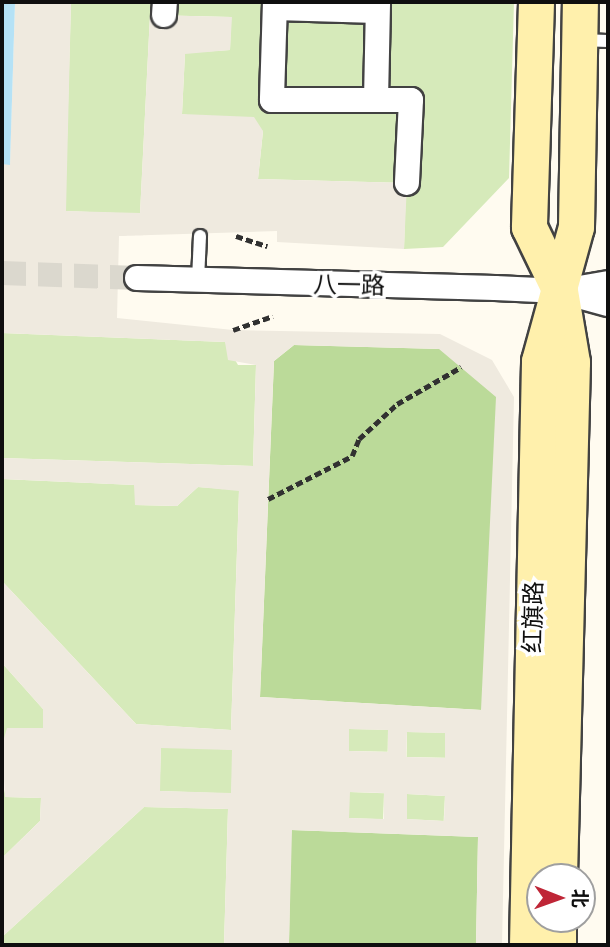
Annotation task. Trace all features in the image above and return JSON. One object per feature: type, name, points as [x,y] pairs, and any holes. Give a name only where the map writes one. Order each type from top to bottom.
[{"type":"street","name":"红旗路","points":[[536,2],[529,227],[561,291],[572,362],[559,863]]},
{"type":"street","name":"红旗路","points":[[527,945],[539,361],[561,291],[576,227],[594,40],[580,2]]},
{"type":"street","points":[[376,100],[378,6],[275,5],[272,100],[376,100],[411,100],[407,183]]},
{"type":"street","name":"八一路","points":[[137,278],[561,291],[608,284]]},
{"type":"street","name":"八一路","points":[[561,291],[608,304]]},
{"type":"lane","points":[[198,281],[200,236]]},
{"type":"path","points":[[236,236],[267,246]]},
{"type":"path","points":[[233,330],[273,316]]},
{"type":"path","points":[[268,499],[352,456],[359,439],[397,404],[461,367]]},
{"type":"green space","points":[[71,2],[514,2],[509,178],[443,247],[404,249],[406,183],[258,179],[263,131],[182,114],[185,53],[230,50],[231,17],[150,15],[140,214],[65,211]]},
{"type":"green space","points":[[2,333],[225,342],[238,365],[256,365],[253,466],[2,458]]},
{"type":"green space","points":[[294,345],[440,349],[497,397],[482,710],[260,697],[274,361]]},
{"type":"green space","points":[[2,479],[135,485],[135,505],[177,506],[198,487],[239,490],[231,730],[136,724],[2,581]]},
{"type":"green space","points":[[2,663],[43,709],[43,728],[7,745],[2,745]]},
{"type":"green space","points":[[349,729],[388,730],[388,752],[349,751]]},
{"type":"green space","points":[[407,732],[446,733],[446,758],[407,757]]},
{"type":"green space","points":[[161,747],[233,750],[231,793],[159,791]]},
{"type":"green space","points":[[2,782],[6,797],[41,798],[40,821],[2,858]]},
{"type":"green space","points":[[349,792],[384,793],[383,819],[348,818]]},
{"type":"green space","points":[[407,794],[445,796],[444,821],[406,819]]},
{"type":"green space","points":[[144,807],[228,809],[224,945],[2,945],[2,937]]},
{"type":"green space","points":[[291,830],[478,837],[476,945],[254,945],[289,942]]},
{"type":"shaded area","points":[[15,2],[71,2],[66,211],[140,213],[150,15],[232,17],[230,50],[185,54],[182,114],[254,117],[263,131],[258,179],[407,183],[404,249],[277,242],[277,231],[119,236],[117,318],[233,330],[440,334],[492,360],[514,397],[502,945],[476,945],[478,837],[292,830],[289,943],[224,945],[228,809],[144,807],[2,937],[2,858],[40,821],[41,798],[5,797],[2,745],[7,728],[43,728],[43,709],[2,663],[2,581],[136,724],[231,730],[239,491],[198,487],[177,506],[135,505],[134,485],[2,479],[2,458],[253,466],[256,365],[228,360],[225,342],[2,333],[2,164],[10,164]],"holes":[[[294,345],[439,349],[496,397],[481,710],[260,697],[274,361]],[[349,729],[388,730],[388,752],[349,751]],[[407,732],[445,733],[445,758],[406,757]],[[161,748],[232,750],[231,793],[160,791]],[[350,792],[384,793],[384,819],[349,818]],[[407,794],[445,796],[444,821],[407,819]]]},
{"type":"water","points":[[2,2],[15,2],[10,165],[2,164]]},
{"type":"tunnel","points":[[2,273],[137,278]]}]
